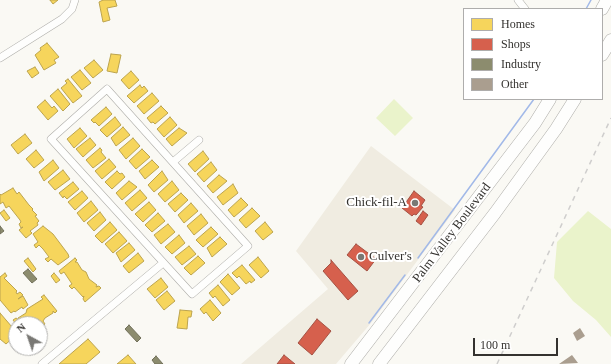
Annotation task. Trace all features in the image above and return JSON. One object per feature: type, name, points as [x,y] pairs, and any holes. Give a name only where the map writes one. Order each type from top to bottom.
[{"type":"highway","points":[[603,53],[611,40]]},
{"type":"highway","name":"Palm Valley Boulevard","points":[[351,364],[535,123],[549,100]]},
{"type":"highway","name":"Palm Valley Boulevard","points":[[379,364],[500,207],[556,129],[574,100]]},
{"type":"street","points":[[0,58],[62,19],[72,9],[75,0]]},
{"type":"street","points":[[518,0],[524,8]]},
{"type":"street","points":[[107,89],[248,246],[192,294],[163,263],[51,139],[107,89]]},
{"type":"street","points":[[173,162],[199,140]]},
{"type":"street","points":[[42,364],[163,263]]},
{"type":"shaded area","points":[[371,146],[455,210],[371,323],[336,364],[241,364],[328,289],[296,251]]},
{"type":"green space","points":[[394,99],[413,118],[395,136],[376,118]]},
{"type":"green space","points":[[588,211],[611,229],[611,337],[596,320],[573,301],[554,278],[557,242]]},
{"type":"building: Homes","points":[[50,0],[58,0],[53,4]]},
{"type":"building: Homes","points":[[103,0],[115,0],[117,6],[107,8],[110,20],[103,22],[99,2]]},
{"type":"building: Homes","points":[[47,43],[59,57],[54,60],[56,63],[44,70],[35,55],[41,50],[40,48]]},
{"type":"building: Homes","points":[[111,54],[121,55],[117,73],[107,71]]},
{"type":"building: Homes","points":[[94,60],[103,70],[93,78],[84,68]]},
{"type":"building: Homes","points":[[35,67],[39,73],[32,78],[27,71]]},
{"type":"building: Homes","points":[[80,70],[91,83],[82,90],[71,77]]},
{"type":"building: Homes","points":[[131,71],[139,80],[129,89],[121,80]]},
{"type":"building: Homes","points":[[68,79],[82,96],[73,103],[61,88],[67,83],[65,81]]},
{"type":"building: Homes","points":[[140,85],[142,88],[144,86],[148,91],[134,103],[127,96]]},
{"type":"building: Homes","points":[[58,89],[70,104],[63,111],[50,96]]},
{"type":"building: Homes","points":[[152,93],[159,101],[144,114],[137,106]]},
{"type":"building: Homes","points":[[45,100],[52,108],[54,106],[58,111],[48,120],[37,107]]},
{"type":"building: Homes","points":[[161,106],[168,113],[155,124],[153,122],[151,123],[147,118]]},
{"type":"building: Homes","points":[[106,107],[112,114],[99,126],[91,120]]},
{"type":"building: Homes","points":[[115,117],[121,125],[107,137],[100,130]]},
{"type":"building: Homes","points":[[170,117],[177,125],[164,137],[157,129]]},
{"type":"building: Homes","points":[[123,127],[130,135],[116,146],[111,138]]},
{"type":"building: Homes","points":[[80,128],[87,136],[74,148],[67,139]]},
{"type":"building: Homes","points":[[179,128],[187,133],[172,146],[166,139]]},
{"type":"building: Homes","points":[[25,134],[32,143],[18,154],[11,145]]},
{"type":"building: Homes","points":[[90,138],[96,145],[83,157],[76,149]]},
{"type":"building: Homes","points":[[133,138],[140,146],[126,159],[119,150]]},
{"type":"building: Homes","points":[[100,148],[102,150],[101,152],[106,158],[93,168],[86,160]]},
{"type":"building: Homes","points":[[142,149],[150,157],[136,169],[129,161]]},
{"type":"building: Homes","points":[[36,150],[44,160],[34,168],[26,159]]},
{"type":"building: Homes","points":[[203,151],[209,159],[195,172],[188,164]]},
{"type":"building: Homes","points":[[109,159],[116,167],[102,179],[95,171]]},
{"type":"building: Homes","points":[[53,160],[59,168],[44,181],[39,172]]},
{"type":"building: Homes","points":[[152,160],[159,167],[145,179],[139,171]]},
{"type":"building: Homes","points":[[211,162],[217,170],[204,182],[197,174]]},
{"type":"building: Homes","points":[[63,170],[70,179],[55,190],[48,182]]},
{"type":"building: Homes","points":[[117,171],[120,174],[122,173],[125,177],[112,189],[105,182]]},
{"type":"building: Homes","points":[[162,171],[168,180],[154,192],[148,185]]},
{"type":"building: Homes","points":[[219,175],[227,181],[213,193],[207,186]]},
{"type":"building: Homes","points":[[129,181],[137,187],[122,200],[116,193]]},
{"type":"building: Homes","points":[[172,181],[179,190],[165,202],[158,194]]},
{"type":"building: Homes","points":[[73,182],[79,189],[67,199],[64,196],[63,198],[59,193]]},
{"type":"building: Homes","points":[[233,184],[238,193],[223,205],[217,197]]},
{"type":"building: Homes","points":[[13,188],[17,194],[19,192],[33,209],[32,210],[37,215],[35,216],[39,221],[37,223],[38,225],[30,231],[32,233],[26,238],[19,230],[23,227],[21,228],[19,224],[21,222],[20,220],[9,206],[6,208],[3,202],[0,204],[0,194],[1,195]]},
{"type":"building: Homes","points":[[140,190],[147,198],[132,211],[125,203]]},
{"type":"building: Homes","points":[[82,191],[88,198],[75,210],[68,202]]},
{"type":"building: Homes","points":[[181,193],[188,200],[175,212],[168,204]]},
{"type":"building: Homes","points":[[241,198],[248,205],[234,217],[228,210]]},
{"type":"building: Homes","points":[[91,201],[98,210],[84,222],[77,213]]},
{"type":"building: Homes","points":[[149,202],[156,210],[143,222],[135,214]]},
{"type":"building: Homes","points":[[191,203],[198,211],[184,223],[178,215]]},
{"type":"building: Homes","points":[[252,208],[260,216],[246,228],[239,220]]},
{"type":"building: Homes","points":[[4,210],[10,218],[6,221],[0,213]]},
{"type":"building: Homes","points":[[100,212],[106,220],[94,231],[87,223]]},
{"type":"building: Homes","points":[[158,213],[165,221],[152,232],[145,225]]},
{"type":"building: Homes","points":[[201,214],[208,223],[194,235],[187,226]]},
{"type":"building: Homes","points":[[110,222],[117,230],[102,243],[95,236]]},
{"type":"building: Homes","points":[[265,222],[273,232],[263,240],[255,231]]},
{"type":"building: Homes","points":[[168,224],[175,232],[161,244],[154,235]]},
{"type":"building: Homes","points":[[43,226],[53,234],[68,254],[69,257],[58,265],[51,259],[48,262],[45,259],[49,257],[43,249],[39,245],[36,248],[34,245],[38,242],[33,234]]},
{"type":"building: Homes","points":[[211,227],[218,234],[203,247],[196,240]]},
{"type":"building: Homes","points":[[119,232],[127,241],[113,253],[105,244]]},
{"type":"building: Homes","points":[[179,235],[185,243],[172,254],[165,247]]},
{"type":"building: Homes","points":[[220,237],[227,244],[212,257],[207,248]]},
{"type":"building: Homes","points":[[129,243],[135,250],[121,262],[116,253]]},
{"type":"building: Homes","points":[[189,246],[196,254],[182,265],[175,257]]},
{"type":"building: Homes","points":[[138,253],[144,261],[129,273],[123,266]]},
{"type":"building: Homes","points":[[198,256],[205,263],[191,275],[184,268]]},
{"type":"building: Homes","points":[[258,257],[269,271],[261,278],[249,265]]},
{"type":"building: Homes","points":[[28,258],[36,269],[33,272],[24,261]]},
{"type":"building: Homes","points":[[75,258],[77,260],[75,262],[77,262],[82,270],[86,272],[89,279],[97,285],[96,287],[99,286],[101,288],[85,302],[83,299],[84,296],[83,297],[74,287],[72,289],[69,286],[72,284],[64,272],[61,274],[59,271]]},
{"type":"building: Homes","points":[[242,265],[255,280],[251,283],[250,281],[246,284],[239,276],[237,278],[232,273]]},
{"type":"building: Homes","points":[[5,273],[7,276],[4,278],[17,291],[17,294],[20,292],[23,295],[18,299],[23,296],[28,305],[23,309],[22,307],[11,313],[0,300],[0,277]]},
{"type":"building: Homes","points":[[54,273],[60,280],[56,283],[51,276]]},
{"type":"building: Homes","points":[[228,274],[240,288],[232,295],[220,282]]},
{"type":"building: Homes","points":[[161,278],[168,287],[155,298],[147,289]]},
{"type":"building: Homes","points":[[218,285],[230,300],[223,306],[215,296],[213,298],[209,293]]},
{"type":"building: Homes","points":[[167,291],[175,301],[164,310],[156,300]]},
{"type":"building: Homes","points":[[44,295],[57,311],[55,313],[53,311],[53,313],[48,316],[21,316],[26,313],[27,309],[43,299],[41,297]]},
{"type":"building: Homes","points":[[210,300],[221,313],[213,321],[206,312],[204,314],[200,309]]},
{"type":"building: Homes","points":[[180,310],[192,311],[191,317],[188,317],[187,329],[177,328]]},
{"type":"building: Homes","points":[[0,313],[8,322],[8,342],[6,344],[0,339]]},
{"type":"building: Homes","points":[[88,339],[100,352],[86,364],[59,364]]},
{"type":"building: Homes","points":[[128,355],[136,364],[117,364]]},
{"type":"building: Shops","name":"Chick-fil-A","points":[[414,191],[425,200],[421,206],[423,207],[416,215],[414,214],[412,216],[402,208]]},
{"type":"building: Shops","points":[[423,211],[428,215],[421,225],[416,221]]},
{"type":"building: Shops","name":"Culver's","points":[[356,244],[376,259],[367,271],[347,255]]},
{"type":"building: Shops","points":[[331,260],[358,291],[348,300],[323,271],[331,263]]},
{"type":"building: Shops","points":[[317,319],[331,331],[312,355],[298,343]]},
{"type":"building: Shops","points":[[284,355],[295,364],[277,364]]},
{"type":"building: Industry","points":[[0,226],[4,231],[0,234]]},
{"type":"building: Industry","points":[[28,269],[37,279],[32,283],[23,273]]},
{"type":"building: Industry","points":[[129,325],[141,338],[137,342],[125,329]]},
{"type":"building: Industry","points":[[156,356],[163,364],[155,364],[152,360]]},
{"type":"building: Other","points":[[580,328],[585,336],[577,341],[573,333]]},
{"type":"building: Other","points":[[572,355],[578,363],[559,364]]},
{"type":"waterway","points":[[587,8],[591,0]]},
{"type":"waterway","points":[[418,258],[533,100]]},
{"type":"waterway","points":[[369,323],[405,275]]},
{"type":"railway","points":[[497,364],[611,118]]},
{"type":"place","name":"Chick-fil-A","points":[[415,203]]},
{"type":"place","name":"Culver's","points":[[361,257]]}]
